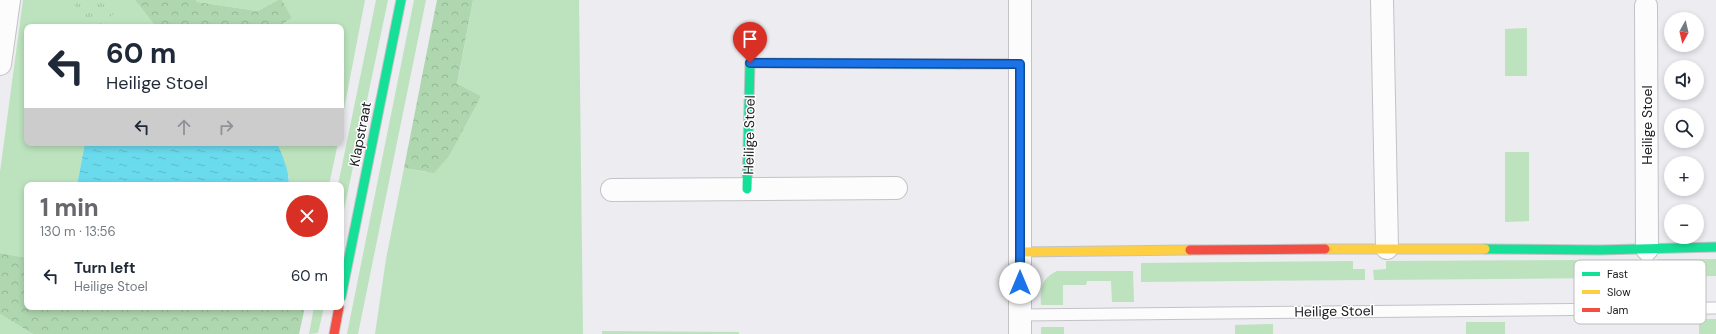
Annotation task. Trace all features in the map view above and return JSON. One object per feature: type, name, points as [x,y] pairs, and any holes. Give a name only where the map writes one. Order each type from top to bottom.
[{"type":"street","points":[[0,64],[9,0]]},
{"type":"street","name":"Klapstraat","points":[[344,282],[401,0]]},
{"type":"street","name":"Heilige Stoel","points":[[1020,0],[1020,324]]},
{"type":"street","points":[[1382,0],[1387,248]]},
{"type":"street","name":"Heilige Stoel","points":[[1646,3],[1647,249]]},
{"type":"street","name":"Heilige Stoel","points":[[748,189],[750,63],[1020,64]]},
{"type":"street","name":"Heilige Stoel","points":[[612,190],[896,188]]},
{"type":"street","points":[[1020,252],[1387,248],[1716,248]]},
{"type":"street","points":[[334,334],[338,310]]},
{"type":"lane","name":"Heilige Stoel","points":[[1647,249],[1647,260]]},
{"type":"lane","name":"Heilige Stoel","points":[[1020,324],[1574,310]]},
{"type":"green space","points":[[23,0],[135,0],[154,24],[24,24],[24,146],[84,146],[78,182],[24,182],[24,257],[0,253],[0,172]]},
{"type":"green space","points":[[71,0],[106,0],[115,13],[101,24],[88,24]]},
{"type":"green space","points":[[135,0],[196,0],[197,2],[258,11],[278,0],[282,0],[292,18],[282,24],[154,24]]},
{"type":"green space","points":[[196,0],[278,0],[258,11],[197,2]]},
{"type":"green space","points":[[282,0],[365,0],[344,109],[344,24],[282,24],[292,18]]},
{"type":"green space","points":[[376,0],[388,0],[344,210],[344,182],[339,182]]},
{"type":"green space","points":[[414,0],[426,0],[358,334],[347,334]]},
{"type":"green space","points":[[437,0],[473,0],[457,84],[481,96],[449,156],[434,173],[404,168]]},
{"type":"green space","points":[[473,0],[579,0],[583,334],[375,334],[386,259],[404,168],[426,172],[481,96],[457,85]]},
{"type":"green space","points":[[1527,28],[1527,76],[1505,76],[1505,29]]},
{"type":"green space","points":[[278,146],[337,146],[330,182],[289,182]]},
{"type":"green space","points":[[1505,152],[1529,152],[1529,221],[1505,222]]},
{"type":"green space","points":[[0,253],[24,257],[24,310],[304,310],[299,334],[33,334],[0,314]]},
{"type":"green space","points":[[1716,259],[1716,276],[1706,276],[1706,260],[1658,260]]},
{"type":"green space","points":[[1574,260],[1574,278],[1374,280],[1373,270],[1386,269],[1386,261]]},
{"type":"green space","points":[[1353,261],[1353,269],[1365,269],[1365,280],[1141,282],[1141,263]]},
{"type":"green space","points":[[1057,271],[1133,271],[1134,302],[1112,302],[1111,281],[1087,281],[1086,285],[1063,285],[1063,305],[1041,305],[1041,289],[1048,277]]},
{"type":"green space","points":[[313,310],[323,310],[318,333],[309,334]]},
{"type":"green space","points":[[0,314],[33,334],[0,334]]},
{"type":"green space","points":[[1706,319],[1716,319],[1716,334],[1699,334],[1699,324],[1706,324]]},
{"type":"green space","points":[[1466,322],[1505,322],[1505,334],[1466,334]]},
{"type":"green space","points":[[1273,324],[1273,334],[1235,334],[1235,325]]},
{"type":"green space","points":[[1041,327],[1064,327],[1064,334],[1041,334]]},
{"type":"green space","points":[[602,331],[739,332],[739,334],[602,334]]},
{"type":"water","points":[[84,146],[278,146],[287,169],[289,179],[289,182],[78,182]]},
{"type":"traffic: fast","points":[[344,282],[401,0]]},
{"type":"traffic: fast","points":[[747,189],[750,63],[959,64]]},
{"type":"traffic: fast","points":[[1485,249],[1600,250],[1716,247]]},
{"type":"traffic: slow","points":[[959,64],[1020,64]]},
{"type":"traffic: slow","points":[[1325,249],[1485,249]]},
{"type":"traffic: slow","points":[[1020,252],[1190,250]]},
{"type":"traffic: jam","points":[[1190,250],[1325,249]]},
{"type":"traffic: jam","points":[[334,334],[338,310]]},
{"type":"route","points":[[750,63],[1020,64],[1020,283]]}]
